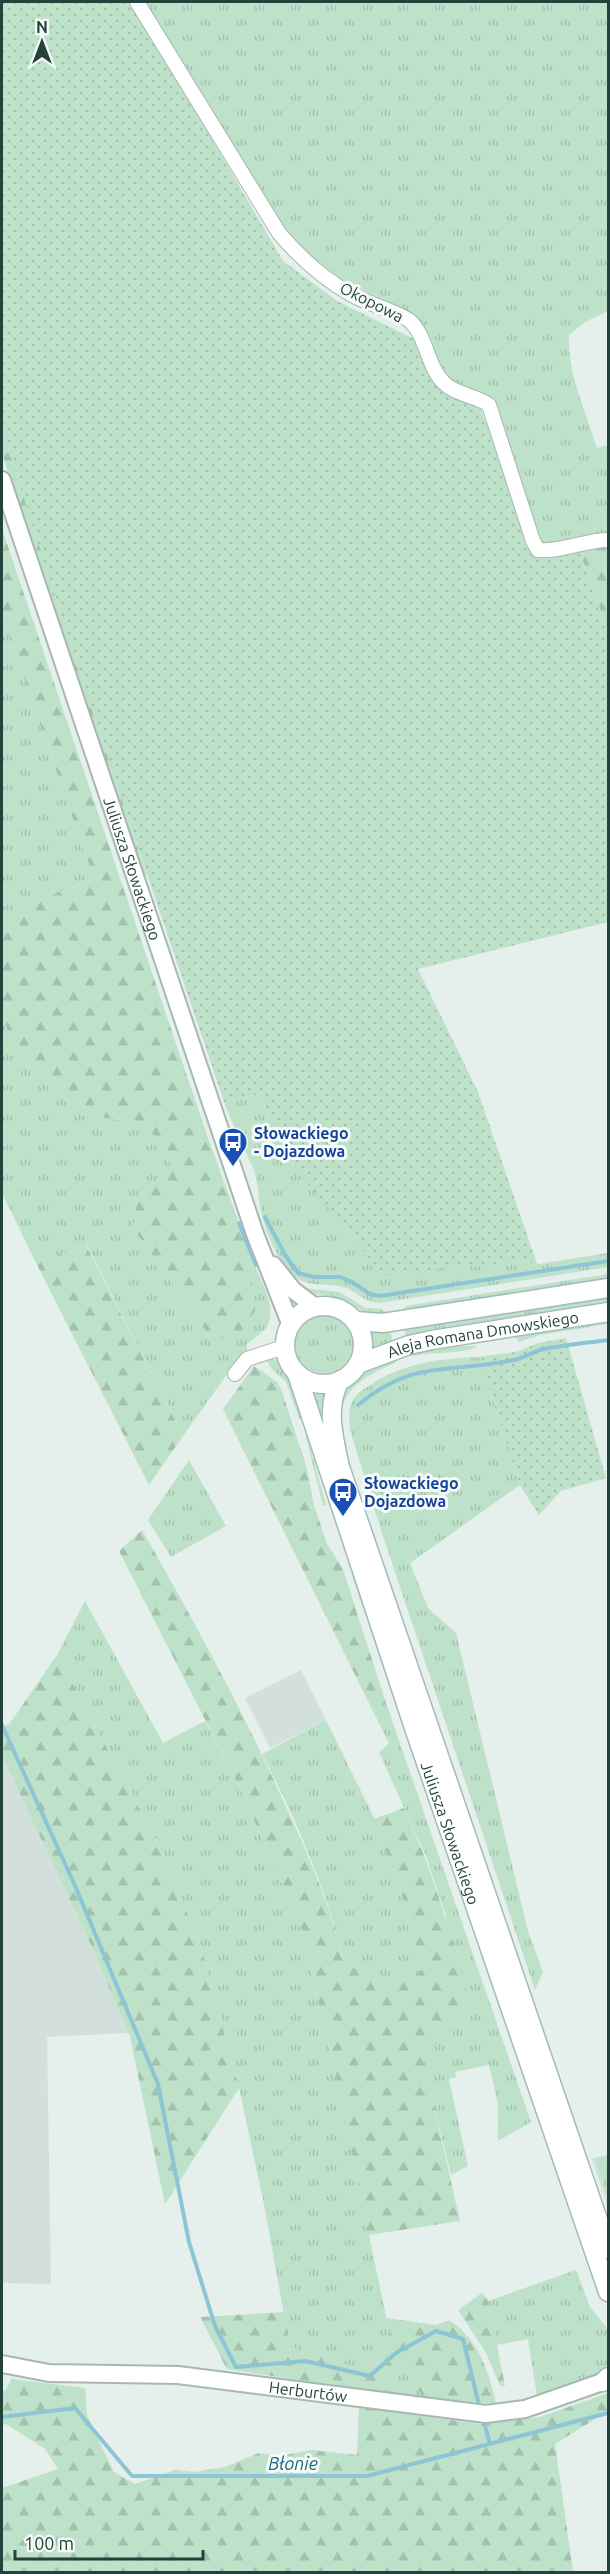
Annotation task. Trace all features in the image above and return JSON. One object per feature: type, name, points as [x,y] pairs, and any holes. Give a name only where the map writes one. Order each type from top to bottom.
[{"type":"main road","name":"Aleja Romana Dmowskiego","points":[[355,1321],[383,1323],[609,1288]]},
{"type":"main road","points":[[314,1306],[337,1308],[355,1321],[363,1342],[358,1364],[350,1374],[340,1380],[318,1384],[297,1374],[286,1357],[284,1347],[285,1334],[290,1323],[305,1310],[314,1306]]},
{"type":"main road","name":"Aleja Romana Dmowskiego","points":[[358,1364],[409,1345],[432,1340],[609,1312]]},
{"type":"main road","name":"Juliusza Słowackiego","points":[[297,1374],[413,1725],[609,2292]]},
{"type":"main road","name":"Juliusza Słowackiego","points":[[340,1380],[331,1404],[340,1467],[609,2249]]},
{"type":"street","name":"Okopowa","points":[[137,2],[279,233],[297,254],[306,263],[352,295],[409,321],[417,330],[432,366],[444,384],[489,405],[533,541],[538,550],[547,551],[591,540],[609,540]]},
{"type":"street","name":"Juliusza Słowackiego","points":[[2,480],[209,1100],[290,1323]]},
{"type":"street","name":"Juliusza Słowackiego","points":[[264,1255],[293,1290],[314,1306]]},
{"type":"street","points":[[235,1374],[247,1359],[284,1347]]},
{"type":"street","name":"Herburtów","points":[[2,2364],[49,2373],[178,2375],[486,2414],[525,2409],[607,2379]]},
{"type":"shaded area","points":[[301,1670],[326,1720],[270,1748],[245,1698]]},
{"type":"shaded area","points":[[2,1756],[90,1943],[128,2033],[47,2037],[51,2284],[2,2283]]},
{"type":"shaded area","points":[[608,2155],[608,2207],[592,2159]]},
{"type":"green space","points":[[2,2],[132,2],[283,261],[337,301],[416,340],[431,374],[480,406],[530,548],[578,547],[608,632],[608,922],[418,969],[478,1092],[537,1264],[522,1261],[383,1275],[294,1167],[259,1094],[224,1102],[84,687],[2,429]]},
{"type":"green space","points":[[145,2],[608,2],[608,311],[585,322],[569,335],[569,349],[574,378],[597,448],[608,445],[608,537],[540,545],[493,405],[447,380],[424,335],[328,274],[299,249],[247,174]]},
{"type":"green space","points":[[2,429],[147,876],[142,874],[2,454]]},
{"type":"green space","points":[[2,529],[209,1141],[256,1269],[250,1270],[255,1311],[235,1340],[210,1337],[133,1228],[137,1200],[172,1167],[163,1146],[144,1124],[82,1114],[19,1059],[2,1017],[2,914],[94,879],[2,615]]},
{"type":"green space","points":[[608,537],[608,632],[578,547]]},
{"type":"green space","points":[[2,615],[94,879],[2,914]]},
{"type":"green space","points":[[2,1017],[19,1059],[82,1114],[144,1124],[163,1146],[172,1167],[137,1200],[133,1228],[210,1337],[250,1269],[256,1269],[263,1284],[270,1306],[266,1329],[246,1345],[248,1351],[240,1356],[183,1436],[87,1245],[36,1263],[2,1193]]},
{"type":"green space","points":[[259,1094],[294,1167],[522,1261],[538,1264],[608,1253],[608,1267],[379,1303],[340,1286],[302,1281],[283,1264],[272,1245],[262,1214],[255,1173],[224,1102]]},
{"type":"green space","points":[[86,1245],[183,1436],[149,1485],[36,1263]]},
{"type":"green space","points":[[608,1274],[608,1280],[401,1312],[406,1306]]},
{"type":"green space","points":[[303,1288],[339,1292],[366,1308],[382,1309],[388,1314],[372,1314],[343,1300],[315,1294]]},
{"type":"green space","points":[[608,1295],[608,1304],[406,1337],[404,1327]]},
{"type":"green space","points":[[318,1315],[330,1315],[345,1323],[353,1338],[353,1350],[345,1365],[330,1373],[318,1373],[303,1365],[295,1350],[295,1338],[303,1323]]},
{"type":"green space","points":[[608,1319],[608,1324],[540,1335],[519,1342],[515,1338],[538,1330]]},
{"type":"green space","points":[[390,1329],[393,1342],[370,1351],[370,1332]]},
{"type":"green space","points":[[566,1338],[606,1478],[561,1491],[539,1515],[520,1485],[479,1357],[516,1352],[538,1343]]},
{"type":"green space","points":[[437,1346],[478,1346],[466,1351],[415,1356],[409,1352]]},
{"type":"green space","points":[[398,1356],[395,1363],[377,1371],[354,1387],[341,1411],[338,1407],[343,1396],[348,1387],[361,1374]]},
{"type":"green space","points":[[271,1357],[277,1361],[287,1376],[303,1421],[299,1418],[286,1382],[271,1368],[266,1358]]},
{"type":"green space","points":[[479,1357],[520,1485],[410,1563],[428,1608],[456,1633],[528,1931],[543,1972],[535,1990],[379,1524],[350,1430],[351,1405],[353,1399],[363,1389],[411,1366]]},
{"type":"green space","points":[[254,1366],[277,1382],[281,1389],[306,1465],[314,1505],[327,1544],[342,1567],[386,1703],[374,1713],[223,1409]]},
{"type":"green space","points":[[308,1390],[325,1392],[324,1413],[317,1416]]},
{"type":"green space","points":[[306,1433],[326,1505],[323,1506],[306,1437]]},
{"type":"green space","points":[[189,1460],[226,1526],[171,1557],[148,1520]]},
{"type":"green space","points":[[142,1530],[181,1598],[271,1773],[319,1884],[344,1962],[389,1989],[423,1969],[400,1888],[374,1819],[404,1808],[433,1881],[471,2007],[423,2057],[460,2221],[368,2235],[333,2063],[301,1928],[242,1792],[119,1551]]},
{"type":"green space","points":[[352,1576],[356,1578],[539,2114],[537,2117]]},
{"type":"green space","points":[[85,1601],[163,1743],[205,1721],[242,1792],[301,1928],[333,2063],[392,2345],[375,2364],[349,2366],[290,2347],[263,2199],[239,2088],[200,1943],[154,1836],[57,1655]]},
{"type":"green space","points":[[57,1655],[154,1836],[200,1943],[239,2088],[165,2204],[130,2037],[90,1943],[2,1756],[2,1729],[10,1723]]},
{"type":"green space","points":[[386,1703],[531,2122],[498,2141],[498,2104],[489,2065],[455,2072],[456,2077],[449,2079],[468,2166],[451,2175],[422,2057],[446,1916],[426,1856],[379,1752],[389,1743],[374,1713]]},
{"type":"green space","points":[[326,1720],[379,1828],[400,1888],[423,1969],[389,1989],[344,1962],[320,1882],[287,1804],[262,1754]]},
{"type":"green space","points":[[608,2155],[608,2198],[595,2158]]},
{"type":"green space","points":[[576,2270],[590,2307],[606,2327],[608,2365],[597,2374],[537,2396],[528,2339],[496,2345],[488,2301]]},
{"type":"green space","points":[[482,2293],[488,2301],[505,2386],[500,2386],[486,2353],[458,2310]]},
{"type":"green space","points":[[285,2312],[290,2347],[349,2366],[375,2364],[392,2345],[386,2318],[436,2325],[449,2320],[459,2327],[475,2346],[486,2368],[496,2404],[423,2398],[399,2358],[369,2391],[227,2369],[200,2317]]},
{"type":"green space","points":[[399,2357],[423,2398],[369,2391]]},
{"type":"green space","points":[[12,2379],[85,2388],[87,2416],[114,2472],[135,2484],[175,2470],[195,2472],[225,2467],[259,2453],[280,2456],[311,2450],[357,2455],[359,2407],[480,2424],[540,2417],[608,2393],[608,2411],[555,2444],[573,2572],[2,2572],[2,2488],[58,2469],[45,2449],[6,2424],[2,2425],[2,2391],[5,2391]]},
{"type":"waterway","points":[[265,1217],[285,1255],[298,1273],[314,1277],[340,1277],[370,1294],[380,1296],[608,1261]]},
{"type":"waterway","points":[[239,1223],[256,1265]]},
{"type":"waterway","points":[[358,1405],[378,1390],[415,1374],[491,1364],[517,1359],[548,1348],[608,1340]]},
{"type":"waterway","points":[[2,1725],[76,1888],[158,2084],[189,2242],[215,2326],[236,2367],[305,2361],[370,2376],[396,2353],[436,2331],[463,2339],[480,2409]]},
{"type":"waterway","name":"Błonie","points":[[2,2417],[75,2408],[132,2476],[367,2476],[608,2413]]},
{"type":"waterway","points":[[483,2419],[490,2444]]},
{"type":"place","name":"Słowackiego - Dojazdowa","points":[[233,1168]]},
{"type":"place","name":"Słowackiego Dojazdowa","points":[[343,1518]]}]
